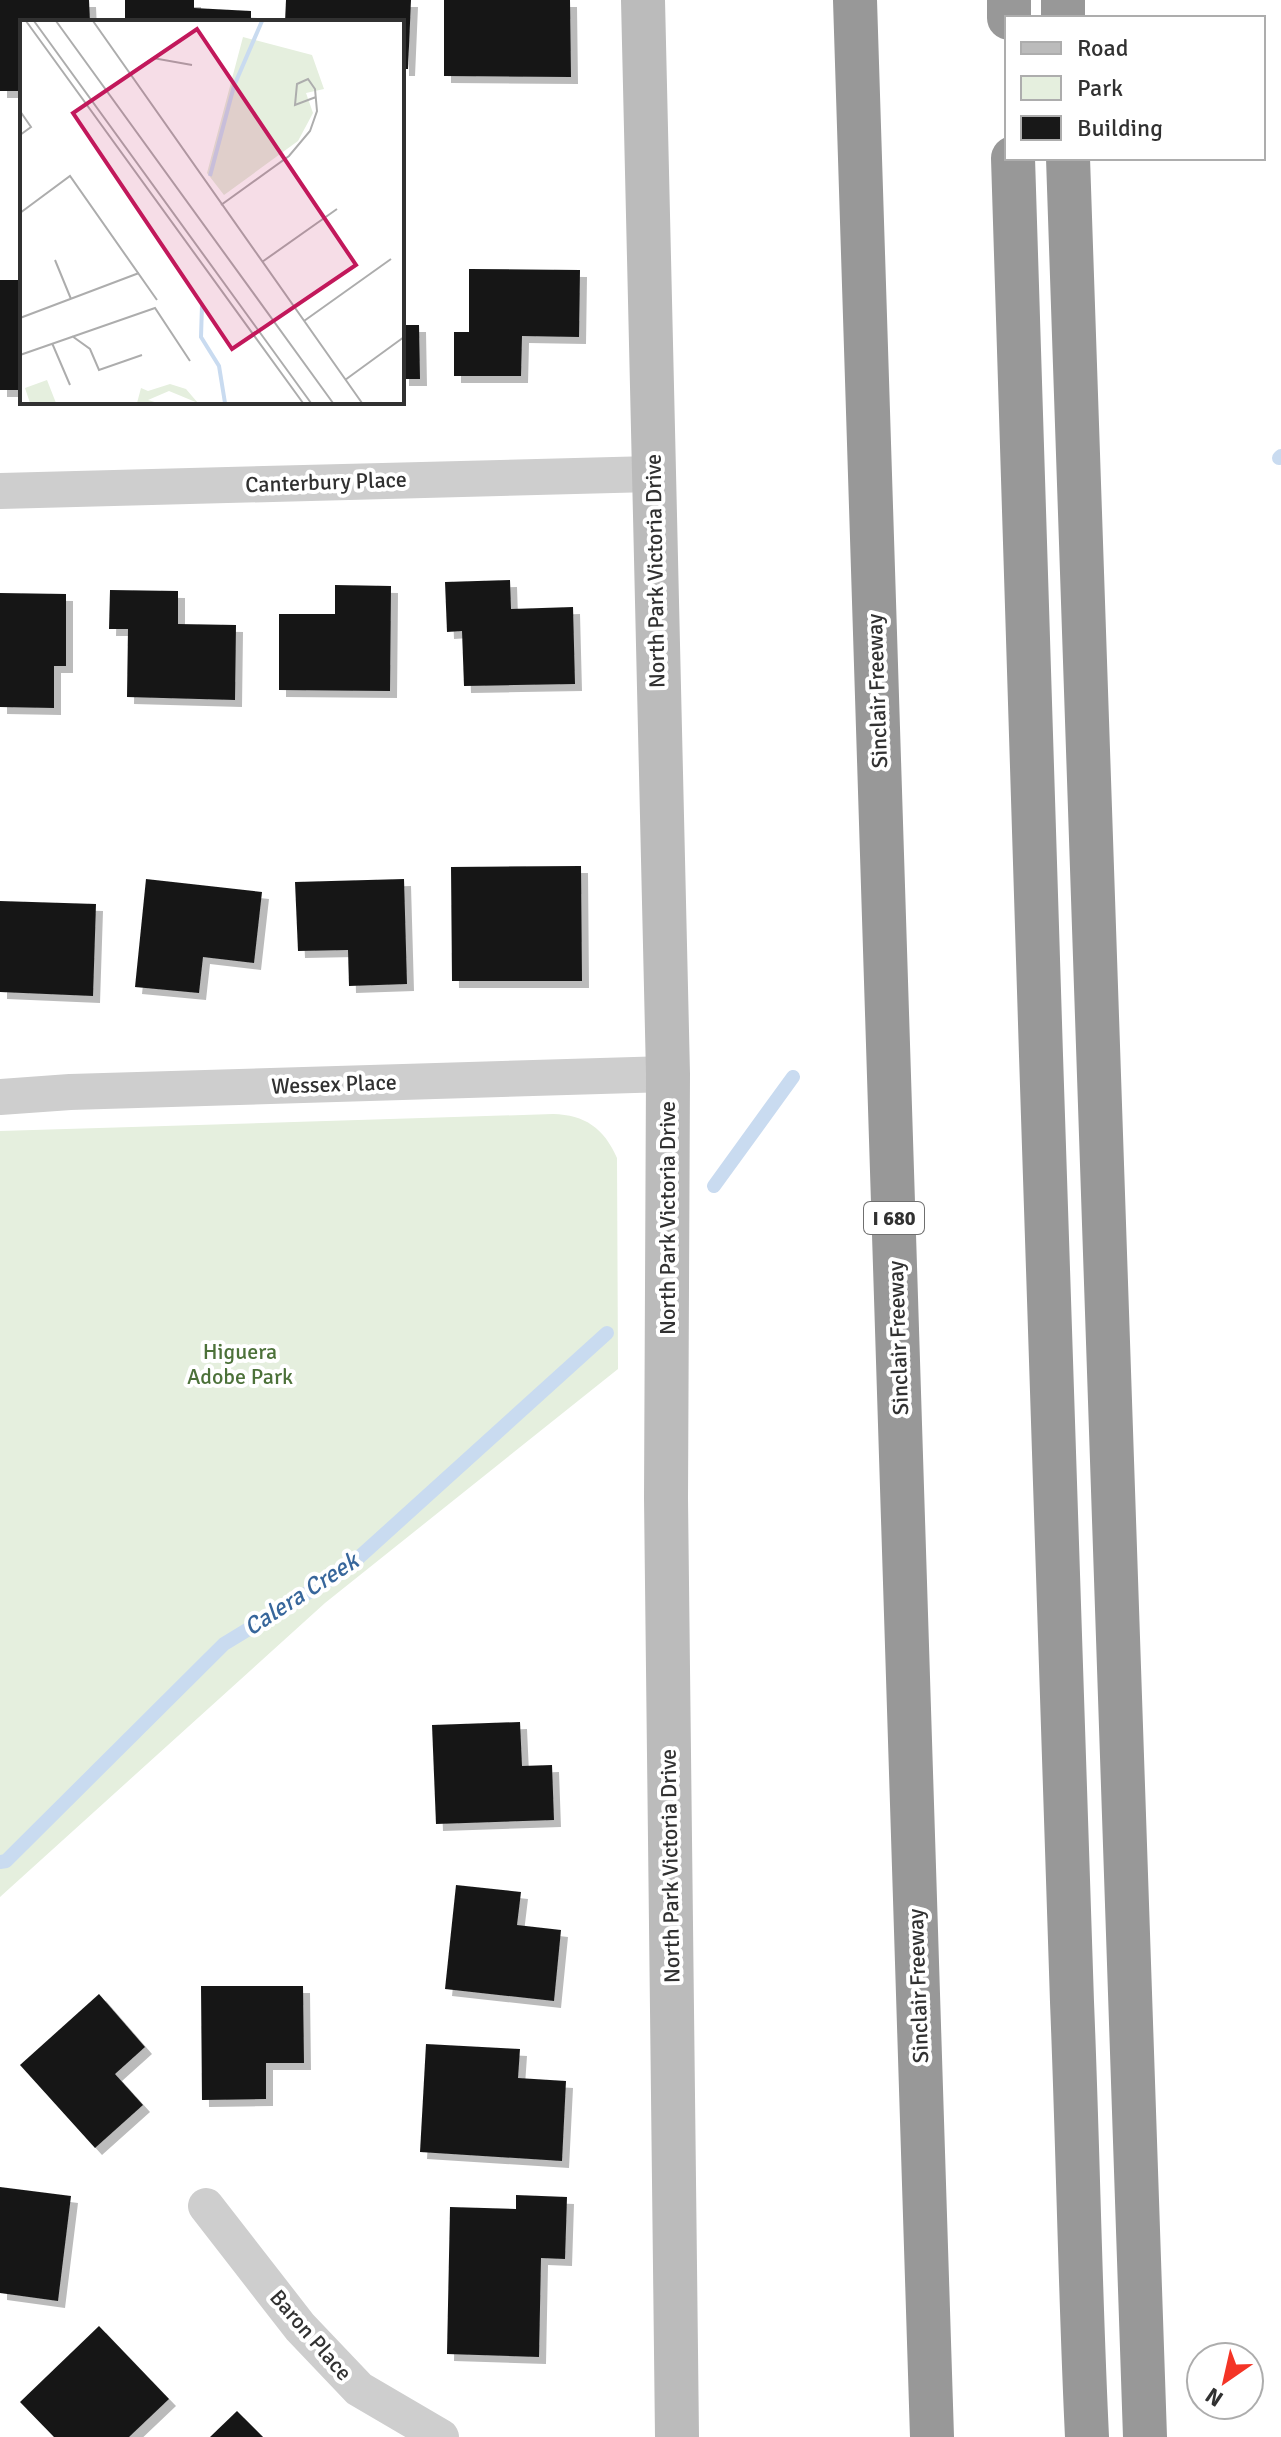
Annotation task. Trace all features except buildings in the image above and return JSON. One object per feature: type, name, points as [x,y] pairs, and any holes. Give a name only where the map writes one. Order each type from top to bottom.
[{"type":"highway","name":"Sinclair Freeway","points":[[855,0],[932,2437]]},
{"type":"highway","points":[[1013,160],[1087,2437]]},
{"type":"highway","points":[[1068,160],[1145,2437]]},
{"type":"street","name":"North Park Victoria Drive","points":[[643,0],[668,1074],[666,1498],[677,2437]]},
{"type":"street","name":"Canterbury Place","points":[[0,491],[652,474]]},
{"type":"street","name":"Wessex Place","points":[[0,1097],[86,1091],[668,1074]]},
{"type":"street","name":"Baron Place","points":[[206,2206],[300,2327],[359,2389],[441,2437]]},
{"type":"green space","name":"Higuera Adobe Park","points":[[553,1114],[575,1117],[592,1125],[606,1139],[617,1158],[618,1369],[325,1603],[0,1897],[0,1131]]},
{"type":"waterway","name":"Calera Creek","points":[[714,1186],[793,1077]]},
{"type":"waterway","name":"Calera Creek","points":[[0,1862],[6,1861],[224,1644],[345,1570],[607,1333]]}]
